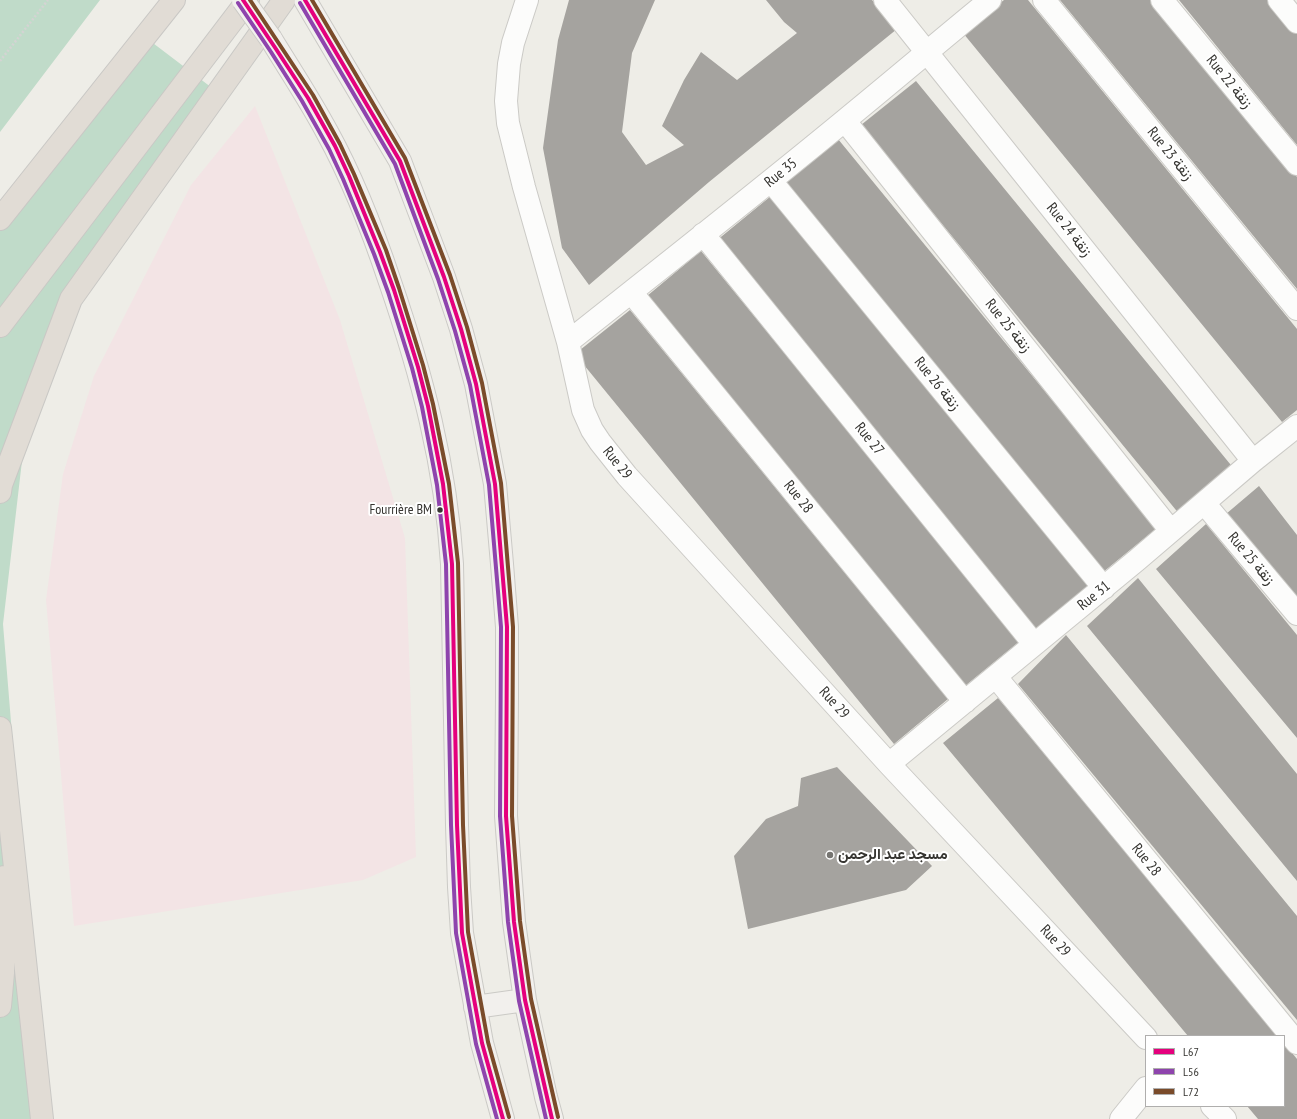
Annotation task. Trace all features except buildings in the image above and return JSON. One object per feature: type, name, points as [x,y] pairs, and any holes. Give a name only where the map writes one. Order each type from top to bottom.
[{"type":"highway","points":[[0,219],[174,0]]},
{"type":"highway","points":[[0,326],[248,0]]},
{"type":"highway","points":[[0,492],[1,485],[71,299],[284,0]]},
{"type":"highway","points":[[0,728],[42,1119]]},
{"type":"highway","points":[[0,1006],[3,973],[4,773]]},
{"type":"main road","points":[[244,0],[271,39],[327,132],[356,192],[378,247],[405,325],[434,433],[444,484],[452,558],[459,887],[462,933],[475,1007],[489,1071],[503,1119]]},
{"type":"main road","points":[[307,3],[400,161],[444,277],[461,329],[476,384],[495,484],[503,572],[507,634],[508,697],[506,816],[512,908],[525,1000],[552,1119]]},
{"type":"main road","points":[[475,1007],[525,1000]]},
{"type":"street","name":"Rue 29","points":[[527,0],[516,32],[509,64],[506,101],[508,123],[524,187],[568,342],[583,410],[592,430],[633,482],[889,764],[1145,1037]]},
{"type":"street","name":"Rue 24 زنقة","points":[[885,0],[1253,461]]},
{"type":"street","name":"Rue 35","points":[[568,342],[771,181],[990,0]]},
{"type":"street","name":"Rue 23 زنقة","points":[[1044,0],[1297,309]]},
{"type":"street","name":"Rue 22 زنقة","points":[[1162,0],[1297,164]]},
{"type":"street","points":[[1279,0],[1297,22]]},
{"type":"street","name":"Rue 25 زنقة","points":[[845,121],[1171,531]]},
{"type":"street","name":"Rue 26 زنقة","points":[[771,181],[1104,588]]},
{"type":"street","name":"Rue 27","points":[[703,234],[1034,644]]},
{"type":"street","name":"Rue 28","points":[[631,292],[965,702]]},
{"type":"street","name":"Rue 31","points":[[889,764],[1104,588],[1253,461],[1297,426]]},
{"type":"street","name":"Rue 25 زنقة","points":[[1204,503],[1297,614]]},
{"type":"street","name":"Rue 28","points":[[996,677],[1297,1043]]},
{"type":"street","points":[[1121,1119],[1145,1089]]},
{"type":"street","points":[[1213,1107],[1225,1119]]},
{"type":"path","points":[[0,61],[48,0]]},
{"type":"shaded area","points":[[255,106],[340,320],[405,538],[416,857],[363,880],[74,926],[46,600],[63,474],[94,376],[191,185]]},
{"type":"green space","points":[[0,0],[100,0],[0,132]]},
{"type":"green space","points":[[141,34],[224,97],[32,375],[3,624],[20,832],[50,1119],[0,1119],[0,219]]},
{"type":"transit line","name":"L67","points":[[243,0],[308,98],[335,146],[349,176],[394,290],[418,367],[428,406],[443,484],[452,564],[457,825],[462,933],[482,1043],[503,1119]]},
{"type":"transit line","name":"L72","points":[[250,0],[313,95],[340,144],[354,174],[386,250],[423,365],[433,404],[449,484],[458,563],[463,825],[468,932],[488,1042],[509,1117]]},
{"type":"transit line","name":"L67","points":[[305,0],[400,161],[444,277],[461,329],[476,384],[495,484],[507,627],[506,816],[514,922],[525,1000],[552,1119]]},
{"type":"transit line","name":"L72","points":[[312,0],[405,158],[450,275],[467,327],[482,383],[501,483],[513,627],[512,816],[520,921],[531,999],[558,1117]]},
{"type":"transit line","name":"L56","points":[[238,3],[302,101],[329,149],[343,179],[388,292],[412,368],[422,407],[437,485],[446,564],[451,825],[456,933],[476,1044],[497,1119]]},
{"type":"transit line","name":"L56","points":[[300,3],[395,164],[438,279],[455,331],[470,385],[489,485],[501,627],[500,816],[508,922],[519,1001],[546,1119]]},
{"type":"place","name":"Fourrière BM","points":[[440,510]]},
{"type":"place","name":"مسجد عبد الرحمن","points":[[830,855]]}]
